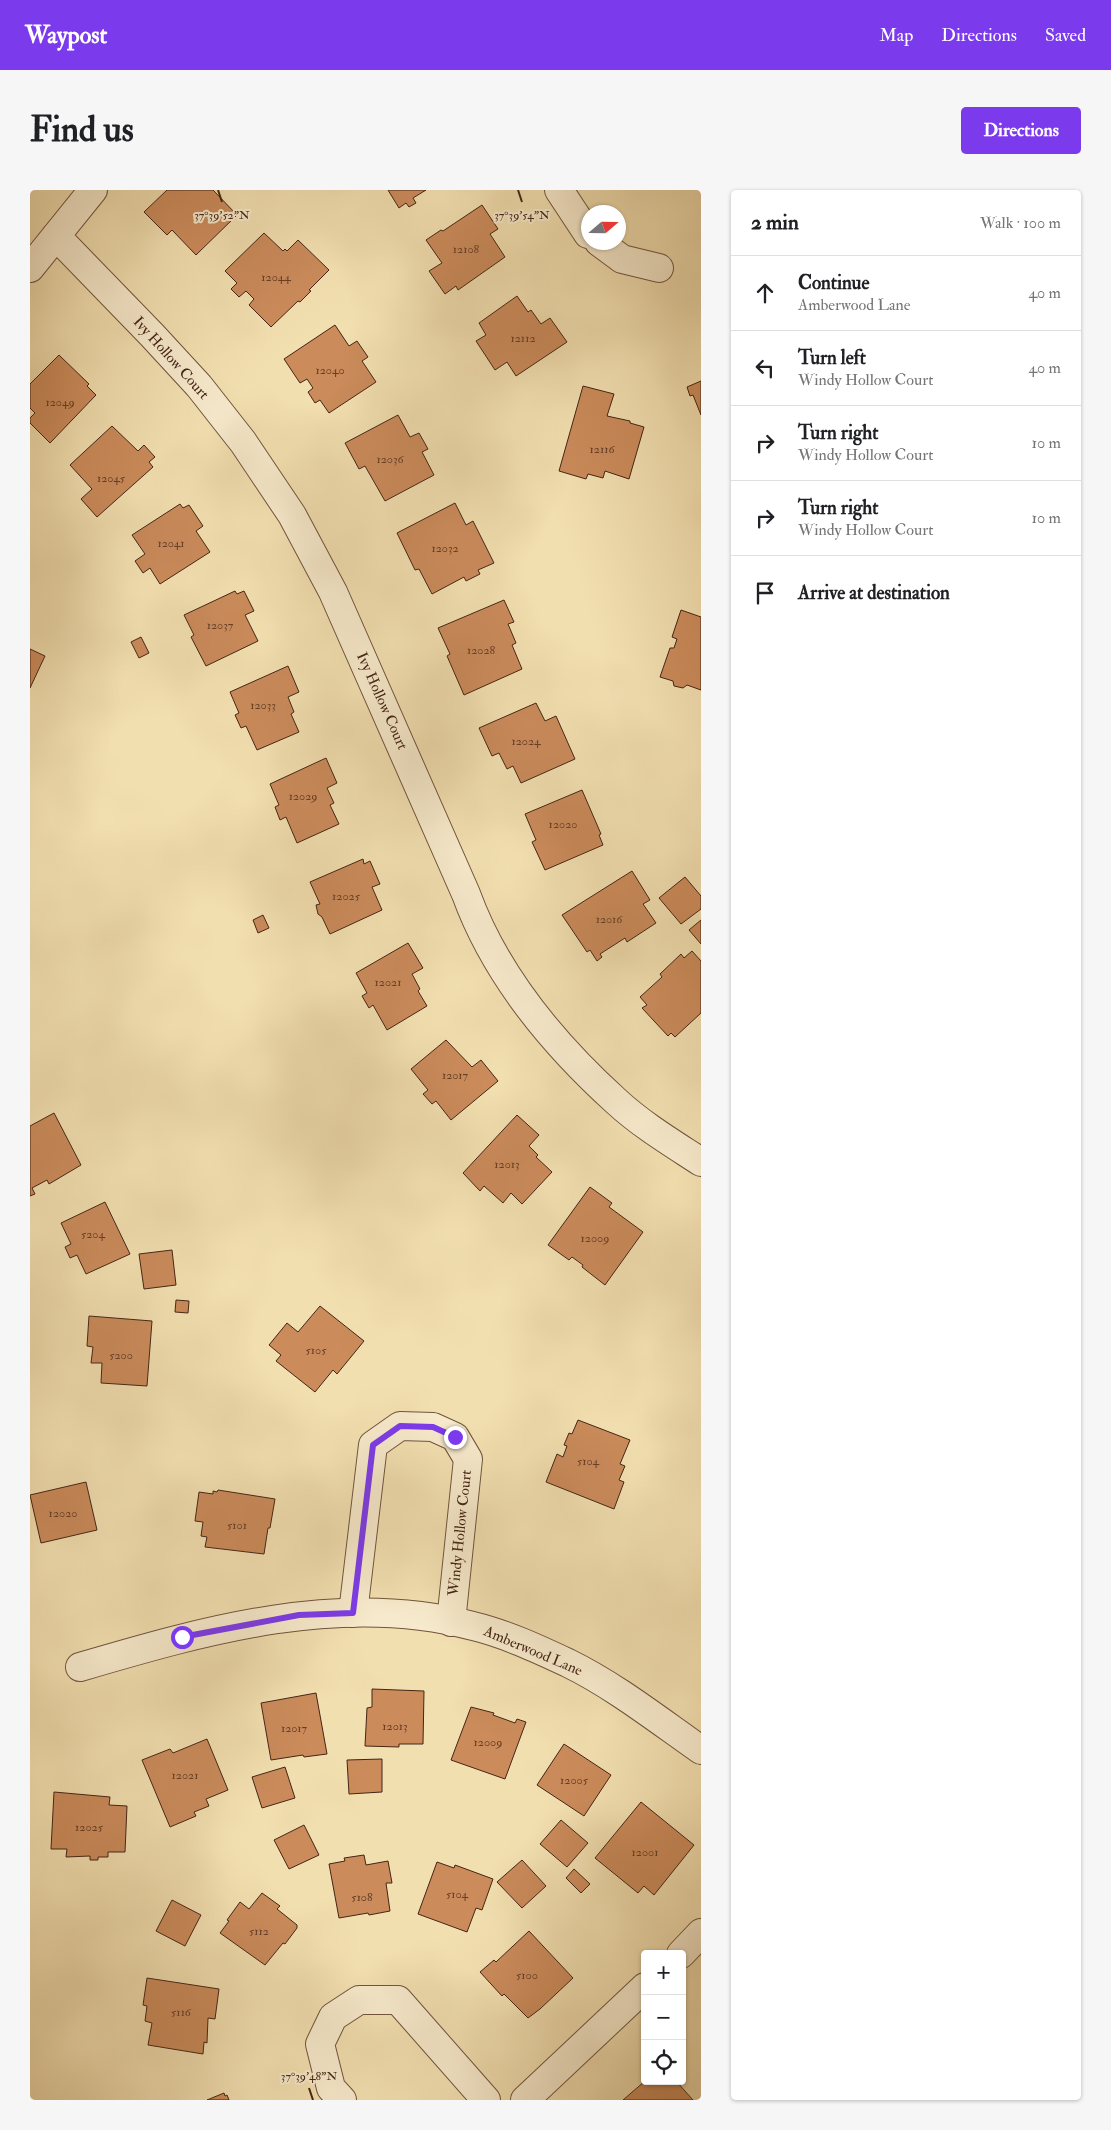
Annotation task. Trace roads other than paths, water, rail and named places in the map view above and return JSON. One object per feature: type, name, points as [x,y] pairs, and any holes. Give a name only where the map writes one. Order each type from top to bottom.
[{"type":"street","points":[[30,268],[93,190]]},
{"type":"street","points":[[559,190],[581,223]]},
{"type":"street","name":"Ivy Hollow Court","points":[[56,236],[199,386],[243,442],[292,515],[333,592],[475,917],[500,962],[534,1013],[574,1060],[618,1103],[670,1142],[701,1162]]},
{"type":"street","points":[[610,250],[622,259],[659,268]]},
{"type":"street","name":"Windy Hollow Court","points":[[353,1613],[373,1445],[400,1426],[433,1427],[455,1437],[468,1459],[451,1622]]},
{"type":"street","name":"Amberwood Lane","points":[[80,1667],[182,1637],[299,1615],[353,1613],[418,1615],[473,1626],[512,1638],[569,1664],[623,1695],[701,1750]]},
{"type":"street","points":[[685,1950],[701,1933]]},
{"type":"street","points":[[525,2100],[641,1991]]},
{"type":"street","points":[[342,2100],[331,2088],[320,2044],[333,2017],[359,2000],[398,2000],[486,2100]]}]
